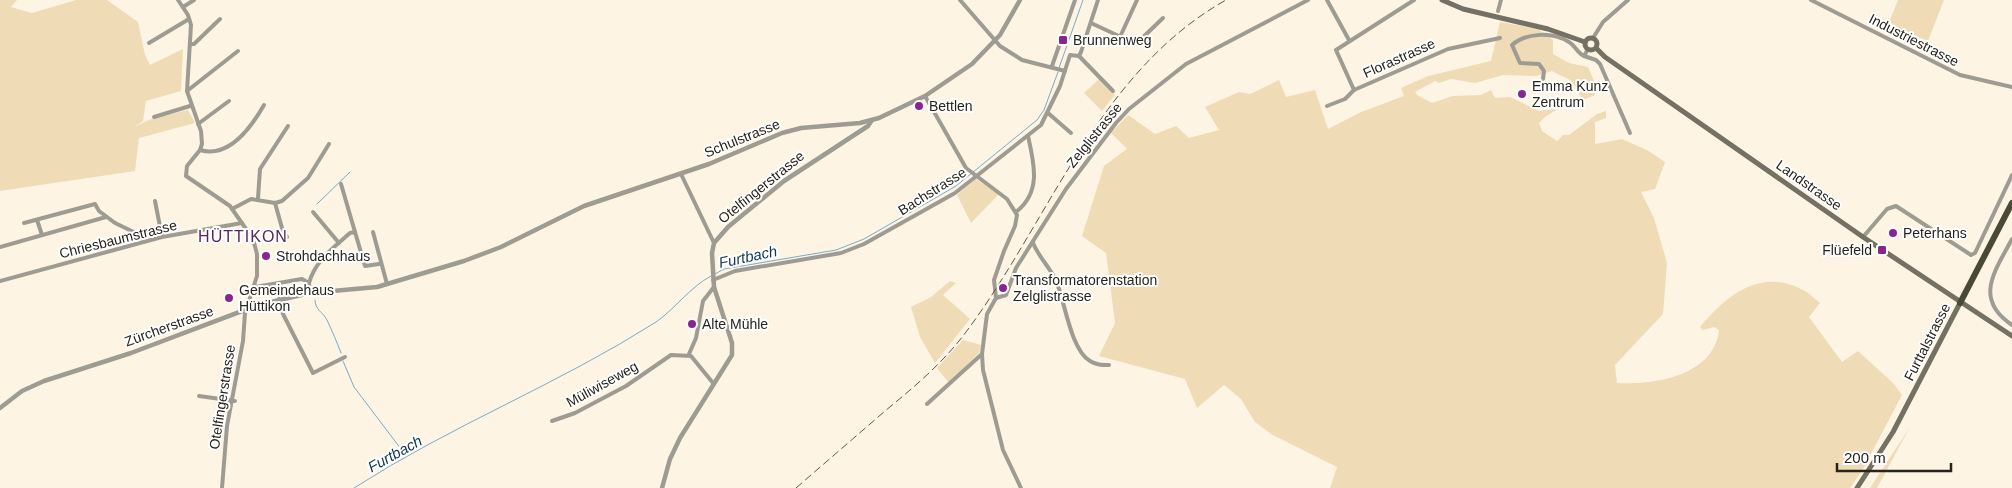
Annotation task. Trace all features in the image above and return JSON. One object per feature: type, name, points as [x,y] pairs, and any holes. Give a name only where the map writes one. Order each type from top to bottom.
[{"type":"highway","name":"Furttalstrasse","points":[[1960,303],[2012,203]]},
{"type":"main road","points":[[1442,0],[1463,9],[1548,29],[1585,42],[1588,49],[1596,48],[1597,42],[1593,38],[1588,38],[1585,42]]},
{"type":"main road","name":"Landstrasse","points":[[1596,48],[1612,62],[1862,237],[2012,336]]},
{"type":"main road","name":"Furttalstrasse","points":[[1857,488],[1893,432],[1960,303]]},
{"type":"street","points":[[178,0],[189,19],[190,44],[187,91],[190,106],[202,136],[200,150],[213,152],[235,141],[250,128],[264,105]]},
{"type":"street","points":[[183,7],[194,0]]},
{"type":"street","points":[[960,0],[995,41],[1022,60],[1064,71]]},
{"type":"street","name":"Schulstrasse","points":[[501,247],[580,207],[681,174],[788,131],[872,120],[925,96],[965,70],[995,41],[1010,20],[1020,0]]},
{"type":"street","points":[[1054,67],[1075,0]]},
{"type":"street","points":[[1098,0],[1079,56],[1113,91]]},
{"type":"street","points":[[1120,36],[1137,0]]},
{"type":"street","name":"Zelglistrasse","points":[[996,298],[1006,295],[1016,268],[1066,189],[1116,123],[1129,109],[1186,64],[1308,0]]},
{"type":"street","points":[[1328,0],[1348,40],[1414,0]]},
{"type":"street","points":[[1498,11],[1501,0]]},
{"type":"street","points":[[1593,38],[1603,22],[1628,0]]},
{"type":"street","name":"Industriestrasse","points":[[1811,0],[1960,75],[2012,87]]},
{"type":"street","points":[[1091,23],[1136,44],[1163,18]]},
{"type":"street","points":[[149,42],[189,19]]},
{"type":"street","points":[[190,44],[194,44],[220,19]]},
{"type":"street","points":[[1543,79],[1544,71],[1539,64],[1520,63],[1512,50],[1512,45],[1515,42],[1540,35],[1550,35],[1570,43],[1577,52],[1596,60],[1600,64],[1630,133]]},
{"type":"street","name":"Florastrasse","points":[[1348,40],[1338,47],[1335,52],[1354,90],[1448,49],[1500,38]]},
{"type":"street","points":[[1584,56],[1588,49]]},
{"type":"street","points":[[187,91],[238,51]]},
{"type":"street","name":"Bachstrasse","points":[[713,277],[735,271],[825,256],[856,248],[955,193],[1041,125],[1048,113],[1070,55],[1079,56]]},
{"type":"street","points":[[1327,106],[1345,99],[1354,90]]},
{"type":"street","points":[[925,96],[970,172],[999,191],[1016,212]]},
{"type":"street","points":[[198,124],[229,101]]},
{"type":"street","points":[[154,118],[190,106]]},
{"type":"street","points":[[1048,113],[1070,133]]},
{"type":"street","name":"Otelfingerstrasse","points":[[662,488],[674,450],[713,383],[729,362],[733,349],[714,287],[712,253],[714,243],[728,227],[784,181],[868,126],[872,120]]},
{"type":"street","points":[[258,198],[260,169],[288,126]]},
{"type":"street","points":[[1022,488],[1003,450],[983,370],[982,354],[987,314],[996,298],[994,280],[1015,226],[1016,212],[1030,193],[1036,175],[1028,136]]},
{"type":"street","points":[[232,209],[245,201],[258,198],[275,203],[282,200],[302,185],[315,168],[328,144]]},
{"type":"street","name":"Otelfingerstrasse","points":[[200,150],[187,166],[186,176],[232,209],[253,239],[257,254],[255,287],[246,310],[243,341],[225,440],[222,488]]},
{"type":"street","points":[[681,174],[714,243]]},
{"type":"street","points":[[1862,237],[1887,208],[1896,206],[1971,255],[1975,253],[2012,175]]},
{"type":"street","points":[[341,184],[366,266],[380,264]]},
{"type":"street","points":[[155,201],[162,237]]},
{"type":"street","points":[[275,203],[282,228],[287,237]]},
{"type":"street","points":[[24,223],[95,204],[106,217],[142,236],[146,241]]},
{"type":"street","points":[[313,212],[339,242]]},
{"type":"street","points":[[0,246],[106,217]]},
{"type":"street","points":[[37,220],[42,235]]},
{"type":"street","name":"Chriesbaumstrasse","points":[[0,281],[162,237],[242,223]]},
{"type":"street","points":[[310,293],[309,284],[318,263],[339,242],[355,232]]},
{"type":"street","points":[[373,232],[386,284]]},
{"type":"street","points":[[2012,239],[1992,281],[1989,294],[1995,311],[2012,325]]},
{"type":"street","points":[[1033,242],[1037,252],[1057,283],[1073,335],[1082,352],[1088,360],[1097,364],[1109,365]]},
{"type":"street","name":"Zürcherstrasse","points":[[0,408],[22,392],[44,380],[130,353],[279,299],[310,293],[386,284],[464,262],[501,247]]},
{"type":"street","points":[[1027,251],[1037,252]]},
{"type":"street","points":[[255,287],[302,279],[309,284]]},
{"type":"street","points":[[713,383],[689,354],[696,338],[703,301],[714,287]]},
{"type":"street","points":[[279,299],[283,314],[313,373],[345,357]]},
{"type":"street","name":"Müliwiseweg","points":[[552,421],[575,413],[622,389],[671,355],[689,354]]},
{"type":"street","points":[[927,404],[982,354]]},
{"type":"street","points":[[199,396],[233,401]]},
{"type":"shaded area","points":[[0,0],[17,0],[11,7],[32,13],[76,0],[107,0],[138,22],[145,55],[150,65],[183,49],[181,91],[146,101],[143,121],[134,127],[151,119],[188,110],[195,123],[139,138],[135,171],[0,191]]},
{"type":"shaded area","points":[[1898,0],[1944,0],[1928,41],[1888,25]]},
{"type":"shaded area","points":[[1500,22],[1538,29],[1553,40],[1553,54],[1569,63],[1588,67],[1597,87],[1595,95],[1583,100],[1570,80],[1552,71],[1536,76],[1503,75],[1475,83],[1451,79],[1439,83],[1435,81],[1415,92],[1417,95],[1432,103],[1453,96],[1481,95],[1491,90],[1495,98],[1510,97],[1539,111],[1554,109],[1556,110],[1539,123],[1542,131],[1557,141],[1563,135],[1569,135],[1597,114],[1606,111],[1606,118],[1595,122],[1595,144],[1622,139],[1647,150],[1665,162],[1655,189],[1641,192],[1654,218],[1667,263],[1663,314],[1615,365],[1617,383],[1648,382],[1664,379],[1694,368],[1706,358],[1715,346],[1719,330],[1714,327],[1703,330],[1700,327],[1720,305],[1744,289],[1757,284],[1771,282],[1786,283],[1801,289],[1809,293],[1820,303],[1809,317],[1842,362],[1858,351],[1893,383],[1902,395],[1863,469],[1850,488],[1330,488],[1337,467],[1271,434],[1255,422],[1241,399],[1224,385],[1197,408],[1185,379],[1099,356],[1115,323],[1106,253],[1082,236],[1104,166],[1127,149],[1111,133],[1128,115],[1155,134],[1176,126],[1189,138],[1219,130],[1205,107],[1239,92],[1250,94],[1279,80],[1286,97],[1315,90],[1328,129],[1361,112],[1404,96],[1401,88],[1428,76],[1491,61]]},
{"type":"shaded area","points":[[1099,79],[1115,95],[1102,111],[1084,93]]},
{"type":"shaded area","points":[[976,179],[999,194],[971,223],[957,195]]},
{"type":"shaded area","points":[[950,281],[956,283],[943,295],[970,319],[935,363],[920,337],[911,307],[931,297]]},
{"type":"shaded area","points":[[963,340],[981,345],[979,353],[949,383],[937,368]]},
{"type":"shaded area","points":[[1910,427],[1877,488],[1870,488]]},
{"type":"waterway","name":"Furtbach","points":[[1059,68],[1083,0]]},
{"type":"waterway","name":"Furtbach","points":[[715,274],[724,269],[836,250],[864,239],[956,186],[1037,120],[1044,110],[1058,72]]},
{"type":"waterway","points":[[317,204],[350,172]]},
{"type":"waterway","name":"Furtbach","points":[[354,488],[428,445],[619,344],[656,322],[696,286],[711,276]]},
{"type":"waterway","points":[[315,300],[318,309],[327,320],[341,353]]},
{"type":"waterway","points":[[343,361],[354,387],[401,449]]},
{"type":"railway","points":[[796,488],[917,384],[948,354],[996,289],[1080,151],[1110,107],[1143,66],[1182,30],[1226,0]]},
{"type":"place","name":"Brunnenweg","points":[[1063,40]]},
{"type":"place","name":"Emma Kunz Zentrum","points":[[1522,94]]},
{"type":"place","name":"Bettlen","points":[[919,106]]},
{"type":"place","name":"Peterhans","points":[[1893,233]]},
{"type":"place","name":"Flüefeld","points":[[1882,250]]},
{"type":"place","name":"Strohdachhaus","points":[[266,256]]},
{"type":"place","name":"Transformatorenstation Zelglistrasse","points":[[1003,288]]},
{"type":"place","name":"Gemeindehaus Hüttikon","points":[[229,298]]},
{"type":"place","name":"Alte Mühle","points":[[692,324]]},
{"type":"district","name":"HÜTTIKON","points":[[243,236]]}]
